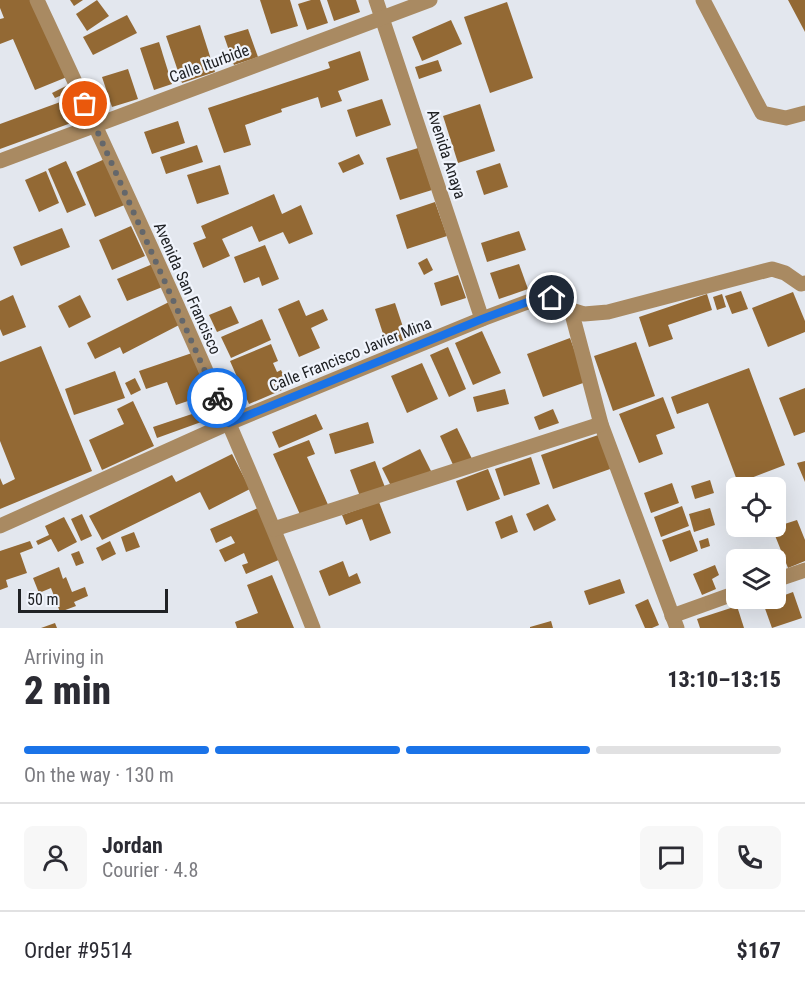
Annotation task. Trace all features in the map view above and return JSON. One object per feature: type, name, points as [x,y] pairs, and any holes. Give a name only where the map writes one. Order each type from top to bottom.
[{"type":"street","name":"Avenida San Francisco","points":[[37,0],[229,423],[313,628]]},
{"type":"street","name":"Avenida Anaya","points":[[376,0],[482,319]]},
{"type":"street","name":"Calle Iturbide","points":[[0,161],[430,0]]},
{"type":"street","points":[[703,0],[762,113],[786,118],[805,113]]},
{"type":"street","points":[[571,310],[584,314],[608,312],[772,269],[785,273],[804,287]]},
{"type":"street","name":"Calle Francisco Javier Mina","points":[[0,526],[229,423],[482,319],[541,297],[552,298],[571,310]]},
{"type":"street","points":[[571,310],[601,424],[675,622],[726,598]]},
{"type":"street","points":[[274,529],[601,424]]},
{"type":"street","points":[[786,577],[805,570]]},
{"type":"building","points":[[0,0],[34,0],[67,77],[35,90],[13,39],[0,44],[0,19],[4,18]]},
{"type":"building","points":[[70,0],[83,0],[74,6]]},
{"type":"building","points":[[97,0],[109,16],[87,31],[76,14]]},
{"type":"building","points":[[260,0],[290,0],[298,26],[271,34]]},
{"type":"building","points":[[320,0],[328,23],[307,30],[298,4]]},
{"type":"building","points":[[327,0],[356,0],[360,12],[334,21]]},
{"type":"building","points":[[788,0],[805,0],[805,32]]},
{"type":"building","points":[[507,2],[533,78],[490,93],[464,17]]},
{"type":"building","points":[[127,15],[137,33],[93,55],[83,37]]},
{"type":"building","points":[[451,20],[462,44],[422,61],[412,37]]},
{"type":"building","points":[[200,25],[215,72],[182,83],[166,36]]},
{"type":"building","points":[[248,29],[258,57],[234,65],[224,36]]},
{"type":"building","points":[[159,42],[172,84],[154,90],[140,48]]},
{"type":"building","points":[[360,51],[369,80],[338,91],[342,101],[321,108],[318,97],[281,109],[282,112],[245,125],[251,145],[224,153],[208,108],[330,68],[328,62]]},
{"type":"building","points":[[438,60],[442,71],[419,79],[415,67]]},
{"type":"building","points":[[128,69],[138,99],[112,107],[102,77]]},
{"type":"building","points":[[68,85],[71,91],[55,98],[52,93]]},
{"type":"building","points":[[74,97],[82,119],[0,149],[0,124]]},
{"type":"building","points":[[382,99],[391,125],[356,137],[347,110]]},
{"type":"building","points":[[480,104],[495,151],[458,163],[443,116]]},
{"type":"building","points":[[178,121],[185,143],[152,154],[144,132]]},
{"type":"building","points":[[197,145],[203,162],[166,174],[160,157]]},
{"type":"building","points":[[418,148],[432,190],[400,200],[386,158]]},
{"type":"building","points":[[359,154],[364,164],[343,173],[338,163]]},
{"type":"building","points":[[107,158],[127,204],[95,217],[76,172]]},
{"type":"building","points":[[66,161],[86,205],[67,213],[48,169]]},
{"type":"building","points":[[500,163],[508,187],[484,195],[476,171]]},
{"type":"building","points":[[220,165],[229,194],[197,204],[187,175]]},
{"type":"building","points":[[46,171],[59,203],[39,212],[25,180]]},
{"type":"building","points":[[274,194],[282,214],[301,205],[313,234],[289,244],[283,232],[259,242],[252,226],[222,239],[230,256],[203,268],[193,243],[206,238],[201,226]]},
{"type":"building","points":[[435,202],[447,236],[407,249],[396,215]]},
{"type":"building","points":[[131,226],[145,256],[112,270],[99,240]]},
{"type":"building","points":[[62,228],[70,247],[21,266],[13,247]]},
{"type":"building","points":[[519,231],[526,250],[487,262],[481,243]]},
{"type":"building","points":[[265,245],[279,279],[262,286],[259,277],[244,283],[234,257]]},
{"type":"building","points":[[427,258],[433,270],[424,275],[418,263]]},
{"type":"building","points":[[155,263],[165,286],[127,301],[117,279]]},
{"type":"building","points":[[519,264],[528,289],[499,299],[490,273]]},
{"type":"building","points":[[458,275],[466,298],[441,306],[434,283]]},
{"type":"building","points":[[741,291],[748,309],[732,314],[725,296]]},
{"type":"building","points":[[793,292],[805,321],[805,332],[768,347],[752,308]]},
{"type":"building","points":[[707,294],[712,310],[668,325],[673,339],[649,347],[639,317]]},
{"type":"building","points":[[722,294],[726,307],[717,310],[713,297]]},
{"type":"building","points":[[13,295],[26,327],[3,336],[0,329],[0,301]]},
{"type":"building","points":[[80,295],[91,317],[69,328],[58,306]]},
{"type":"building","points":[[299,300],[306,316],[323,309],[328,320],[311,328],[320,348],[299,357],[278,309]]},
{"type":"building","points":[[169,302],[181,324],[123,354],[120,347],[95,359],[87,343]]},
{"type":"building","points":[[395,303],[407,339],[387,346],[375,309]]},
{"type":"building","points":[[231,306],[239,323],[217,332],[209,315]]},
{"type":"building","points":[[262,319],[271,340],[231,358],[221,337]]},
{"type":"building","points":[[482,331],[501,373],[473,385],[455,343]]},
{"type":"building","points":[[570,338],[586,382],[543,397],[527,354]]},
{"type":"building","points":[[636,342],[655,396],[613,411],[594,356]]},
{"type":"building","points":[[271,344],[278,361],[273,363],[277,372],[281,370],[289,387],[249,404],[230,361]]},
{"type":"building","points":[[41,346],[92,471],[0,509],[0,478],[3,485],[15,479],[0,441],[0,362]]},
{"type":"building","points":[[448,347],[466,389],[449,397],[430,355]]},
{"type":"building","points":[[192,353],[215,417],[157,438],[153,427],[192,414],[188,401],[176,405],[167,382],[146,389],[139,371]]},
{"type":"building","points":[[422,363],[438,399],[407,413],[391,376]]},
{"type":"building","points":[[749,368],[785,465],[754,477],[736,477],[708,403],[677,414],[671,397]]},
{"type":"building","points":[[115,371],[125,398],[74,415],[65,389]]},
{"type":"building","points":[[135,378],[141,390],[131,395],[125,383]]},
{"type":"building","points":[[805,388],[805,432],[794,436],[779,398]]},
{"type":"building","points":[[505,389],[509,404],[477,412],[473,397]]},
{"type":"building","points":[[663,397],[675,428],[656,435],[663,454],[639,463],[619,414]]},
{"type":"building","points":[[133,401],[154,446],[102,470],[89,440],[124,424],[117,409]]},
{"type":"building","points":[[553,409],[559,423],[539,430],[534,417]]},
{"type":"building","points":[[316,414],[323,429],[279,448],[272,432]]},
{"type":"building","points":[[368,422],[374,443],[335,454],[329,434]]},
{"type":"building","points":[[457,428],[472,459],[454,467],[440,436]]},
{"type":"building","points":[[601,434],[613,468],[553,489],[541,455]]},
{"type":"building","points":[[309,440],[315,454],[307,457],[329,507],[302,519],[273,454]]},
{"type":"building","points":[[420,449],[431,471],[393,490],[382,468]]},
{"type":"building","points":[[232,454],[250,489],[209,510],[200,492],[102,540],[89,516],[172,475],[176,482]]},
{"type":"building","points":[[531,457],[540,484],[504,496],[495,469]]},
{"type":"building","points":[[375,461],[386,490],[361,499],[350,470]]},
{"type":"building","points":[[805,461],[805,482],[797,463]]},
{"type":"building","points":[[488,469],[500,499],[467,511],[456,481]]},
{"type":"building","points":[[710,480],[714,493],[695,499],[691,486]]},
{"type":"building","points":[[672,483],[679,503],[651,513],[644,493]]},
{"type":"building","points":[[379,502],[391,533],[370,541],[362,519],[346,525],[342,515]]},
{"type":"building","points":[[548,504],[556,520],[534,531],[526,514]]},
{"type":"building","points":[[682,506],[689,526],[661,537],[654,517]]},
{"type":"building","points":[[258,508],[281,559],[246,574],[242,565],[248,563],[244,553],[225,562],[219,550],[235,543],[231,536],[216,543],[210,529]]},
{"type":"building","points":[[710,508],[715,525],[694,532],[689,514]]},
{"type":"building","points":[[82,514],[92,536],[81,541],[71,519]]},
{"type":"building","points":[[512,515],[518,532],[501,539],[495,522]]},
{"type":"building","points":[[64,517],[77,542],[58,552],[51,539],[38,545],[36,541],[49,535],[45,526]]},
{"type":"building","points":[[797,520],[805,540],[805,561],[788,568],[786,549],[780,549],[776,537],[786,537],[786,524]]},
{"type":"building","points":[[690,530],[698,551],[670,562],[662,540]]},
{"type":"building","points":[[134,532],[140,547],[126,552],[121,537]]},
{"type":"building","points":[[708,538],[710,546],[701,549],[699,541]]},
{"type":"building","points":[[30,541],[33,548],[20,553],[27,573],[6,580],[8,587],[0,590],[0,551]]},
{"type":"building","points":[[110,541],[116,554],[102,561],[96,548]]},
{"type":"building","points":[[79,551],[84,563],[76,566],[71,554]]},
{"type":"building","points":[[343,561],[349,577],[357,573],[361,583],[329,596],[319,571]]},
{"type":"building","points":[[715,565],[719,575],[712,579],[716,589],[702,595],[693,574]]},
{"type":"building","points":[[59,567],[63,579],[66,577],[72,592],[85,587],[88,596],[74,602],[76,606],[60,612],[51,588],[39,593],[33,578]]},
{"type":"building","points":[[272,575],[294,628],[237,628],[235,622],[258,613],[247,585]]},
{"type":"building","points":[[620,579],[625,593],[589,605],[584,591]]},
{"type":"building","points":[[793,592],[802,618],[772,628],[765,609],[786,609],[786,595]]},
{"type":"building","points":[[648,599],[659,625],[652,628],[645,628],[635,605]]},
{"type":"building","points":[[728,609],[738,609],[744,628],[700,628],[697,619]]},
{"type":"building","points":[[551,621],[553,628],[530,628],[530,627]]},
{"type":"building","points":[[55,623],[57,628],[41,628]]},
{"type":"way so far","points":[[85,104],[217,398]]},
{"type":"route","points":[[217,398],[229,423],[482,319],[541,297],[552,298]]}]
